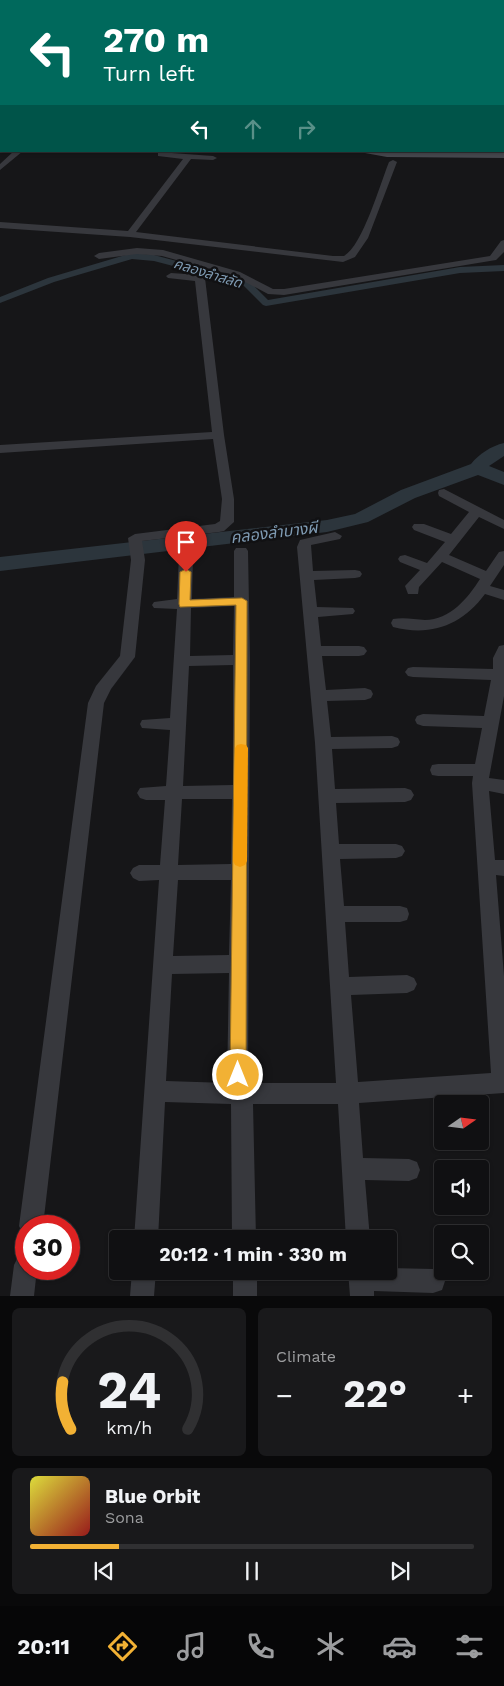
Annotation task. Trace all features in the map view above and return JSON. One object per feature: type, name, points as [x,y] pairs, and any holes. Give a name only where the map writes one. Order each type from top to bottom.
[{"type":"main road","points":[[376,152],[387,154],[504,154]]},
{"type":"main road","points":[[481,152],[504,154]]},
{"type":"street","points":[[0,168],[17,152]]},
{"type":"street","points":[[161,154],[213,158]]},
{"type":"street","points":[[130,234],[189,156]]},
{"type":"street","points":[[0,225],[130,234],[344,259],[351,256],[362,241],[393,162]]},
{"type":"street","points":[[99,256],[137,251],[163,253],[237,274],[271,292],[284,292],[492,258],[498,254],[504,243]]},
{"type":"street","points":[[32,1215],[96,703],[101,690],[119,670],[127,656],[138,560],[135,538],[219,528],[227,522],[228,499],[218,435],[200,278],[171,276]]},
{"type":"street","points":[[0,448],[218,435]]},
{"type":"street","points":[[444,493],[504,525]]},
{"type":"street","points":[[413,591],[412,586],[429,569],[477,511]]},
{"type":"street","points":[[419,527],[453,540]]},
{"type":"street","points":[[335,536],[312,540],[305,544],[323,743],[357,1230]]},
{"type":"street","points":[[241,551],[242,792],[239,964],[244,1230]]},
{"type":"street","points":[[398,623],[434,624],[449,621],[459,615],[504,554]]},
{"type":"street","points":[[146,1230],[182,661],[186,556]]},
{"type":"street","points":[[440,556],[504,596]]},
{"type":"street","points":[[405,559],[429,569]]},
{"type":"street","points":[[307,576],[355,574]]},
{"type":"street","points":[[159,606],[242,601]]},
{"type":"street","points":[[311,612],[348,611]]},
{"type":"street","points":[[154,1091],[347,1093],[503,1083],[495,868],[481,777],[500,675],[501,658],[504,650]]},
{"type":"street","points":[[315,652],[359,651]]},
{"type":"street","points":[[182,661],[242,660]]},
{"type":"street","points":[[413,672],[500,675]]},
{"type":"street","points":[[319,696],[365,694]]},
{"type":"street","points":[[422,720],[491,722]]},
{"type":"street","points":[[148,724],[177,724]]},
{"type":"street","points":[[323,743],[392,742]]},
{"type":"street","points":[[438,770],[481,777],[504,787]]},
{"type":"street","points":[[146,794],[242,792]]},
{"type":"street","points":[[327,796],[405,795]]},
{"type":"street","points":[[331,852],[396,851]]},
{"type":"street","points":[[139,874],[240,872]]},
{"type":"street","points":[[335,914],[400,914]]},
{"type":"street","points":[[162,965],[239,964]]},
{"type":"street","points":[[340,986],[408,984]]},
{"type":"street","points":[[353,1169],[409,1170]]},
{"type":"street","points":[[22,1296],[24,1280]]},
{"type":"street","points":[[142,1296],[143,1280]]},
{"type":"street","points":[[245,1280],[245,1296]]},
{"type":"street","points":[[361,1282],[433,1281]]},
{"type":"waterway","name":"คลองลำสลัด","points":[[0,300],[51,280],[132,256],[154,258],[245,282],[266,303],[460,270],[504,268]]},
{"type":"waterway","points":[[478,468],[484,460],[504,448]]},
{"type":"waterway","name":"คลองลำบางผี","points":[[0,564],[327,526],[361,518],[408,494],[478,468]]},
{"type":"waterway","points":[[478,468],[504,479]]},
{"type":"slow traffic","points":[[240,861],[241,748]]},
{"type":"route","points":[[186,572],[184,604],[242,601],[242,792],[238,1075]]}]
